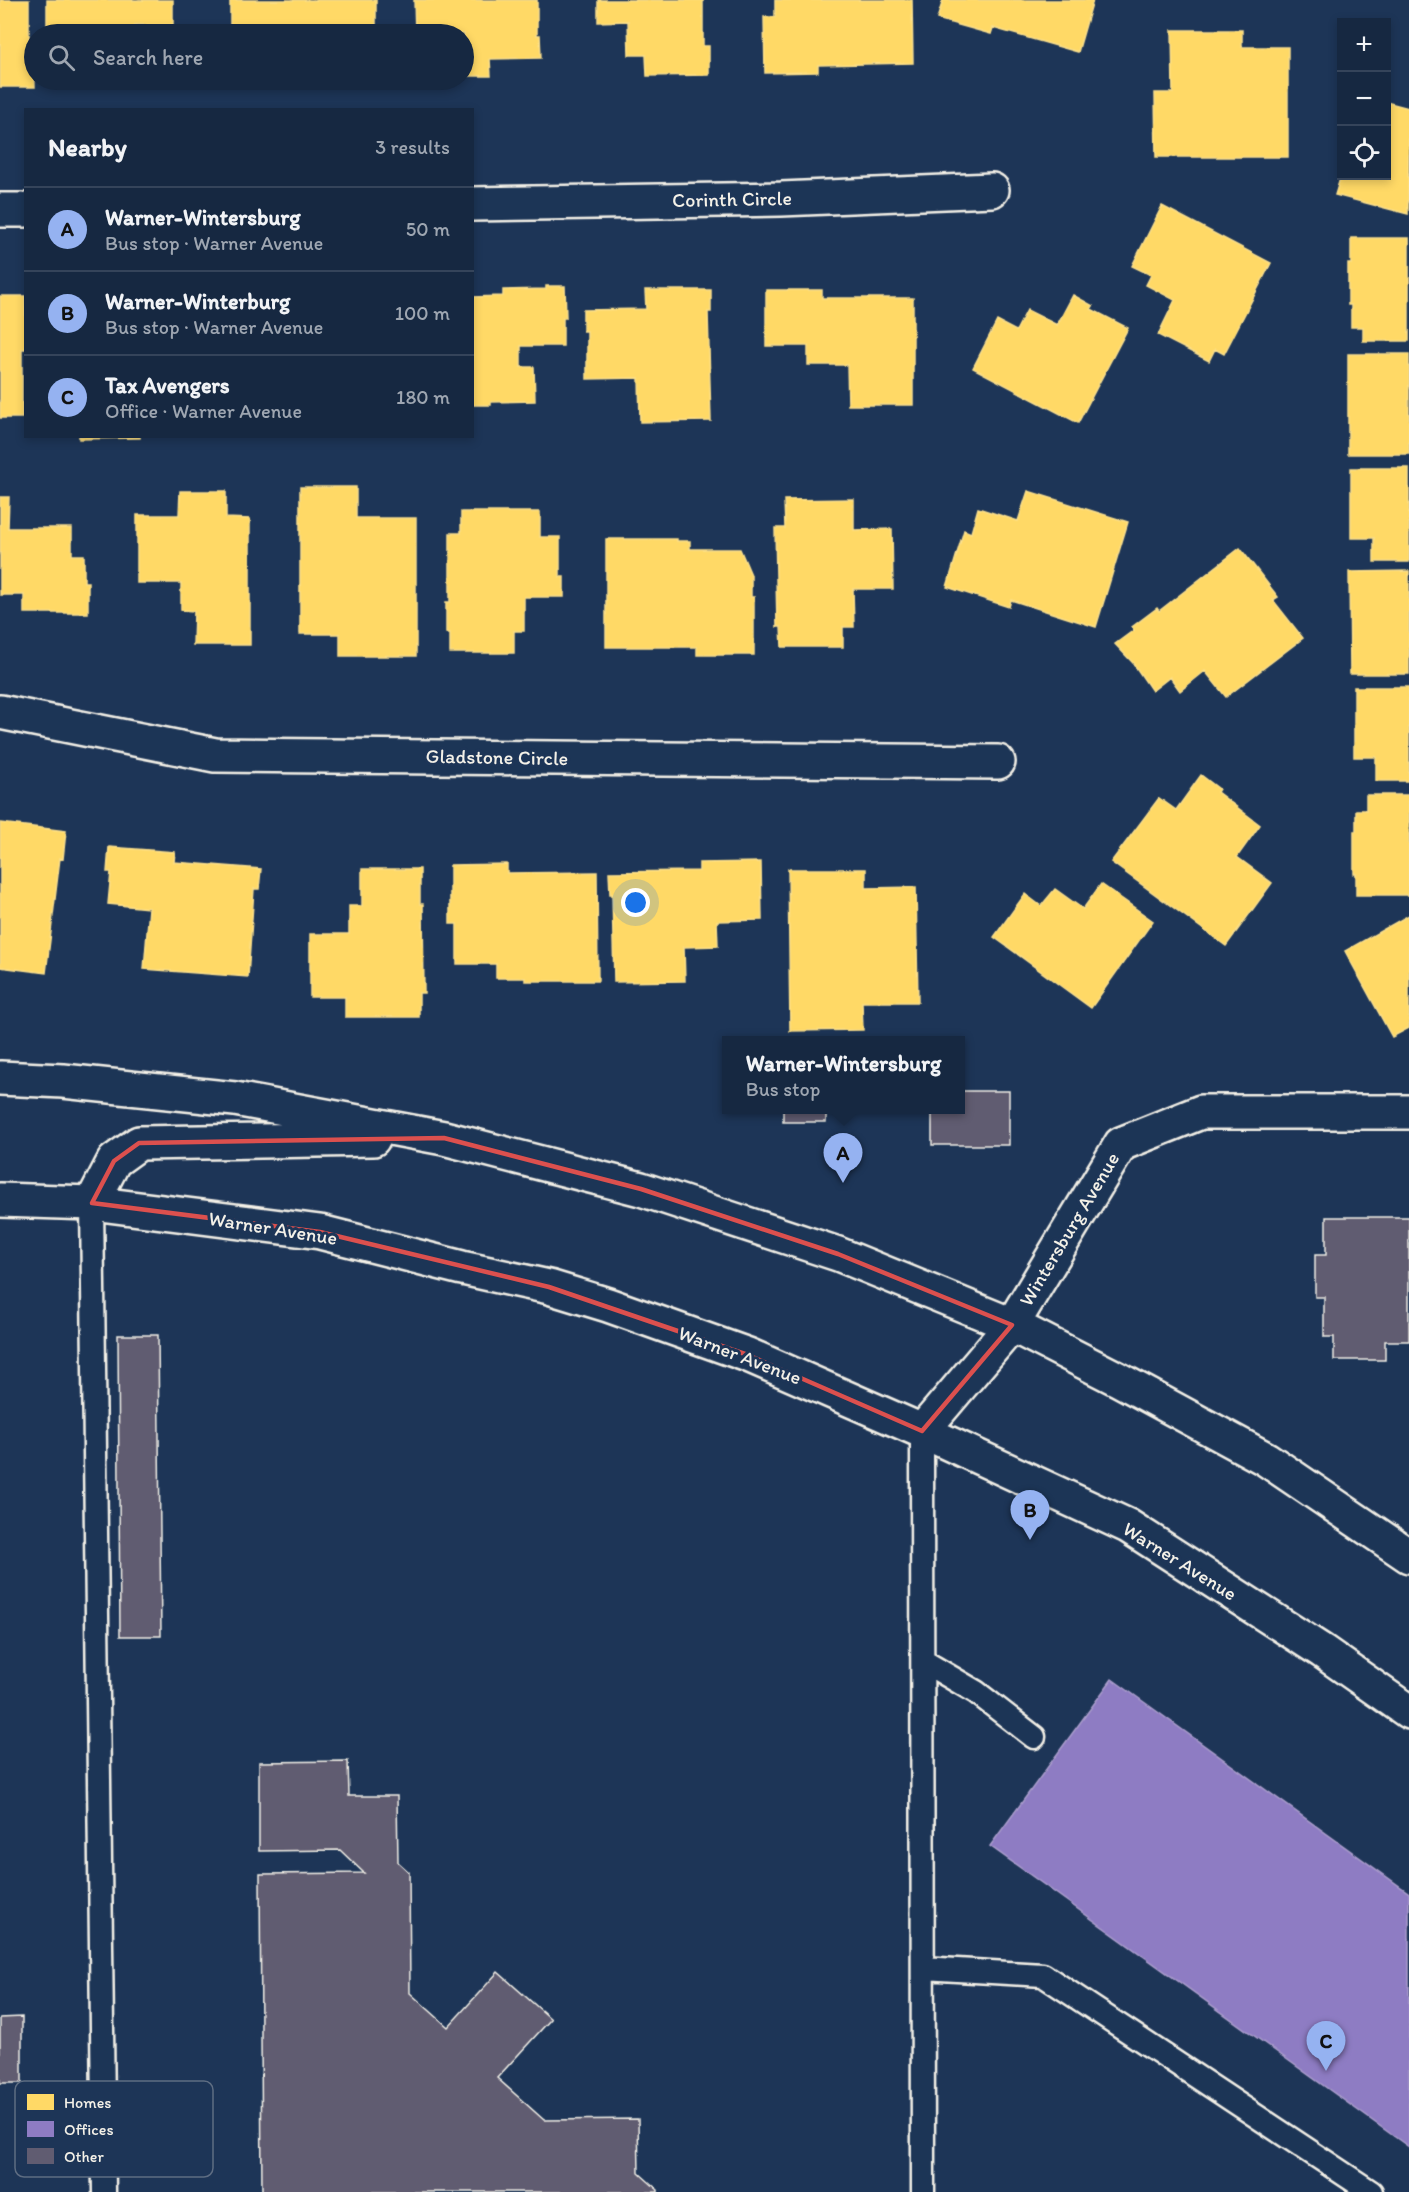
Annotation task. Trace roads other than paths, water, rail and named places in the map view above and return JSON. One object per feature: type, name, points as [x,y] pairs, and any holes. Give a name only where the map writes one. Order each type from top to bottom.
[{"type":"main road","name":"Corinth Circle","points":[[474,204],[771,199],[992,190]]},
{"type":"main road","points":[[0,210],[24,210]]},
{"type":"main road","name":"Gladstone Circle","points":[[0,712],[215,755],[998,762]]},
{"type":"main road","points":[[0,1078],[63,1081],[235,1099],[444,1138],[641,1189],[838,1254],[1011,1325],[1118,1379],[1266,1459],[1409,1556]]},
{"type":"main road","name":"Wintersburg Avenue","points":[[922,1431],[1011,1325],[1121,1144],[1201,1112],[1409,1112]]},
{"type":"main road","points":[[92,1203],[114,1161],[139,1143],[444,1138]]},
{"type":"main road","name":"Warner Avenue","points":[[0,1200],[92,1203],[320,1232],[462,1268],[549,1287],[608,1305],[748,1355],[922,1431],[1128,1526],[1322,1651],[1409,1712]]},
{"type":"lane","points":[[92,1203],[103,2081]]},
{"type":"lane","points":[[922,1431],[923,2192]]},
{"type":"lane","points":[[922,1660],[976,1692],[1034,1737]]},
{"type":"lane","points":[[922,1968],[1043,1975],[1371,2192]]},
{"type":"lane","points":[[104,2177],[104,2192]]},
{"type":"place","name":"Warner-Wintersburg","points":[[843,1183]]},
{"type":"place","name":"Warner-Winterburg","points":[[1030,1540]]},
{"type":"place","name":"Tax Avengers","points":[[1326,2071]]}]
